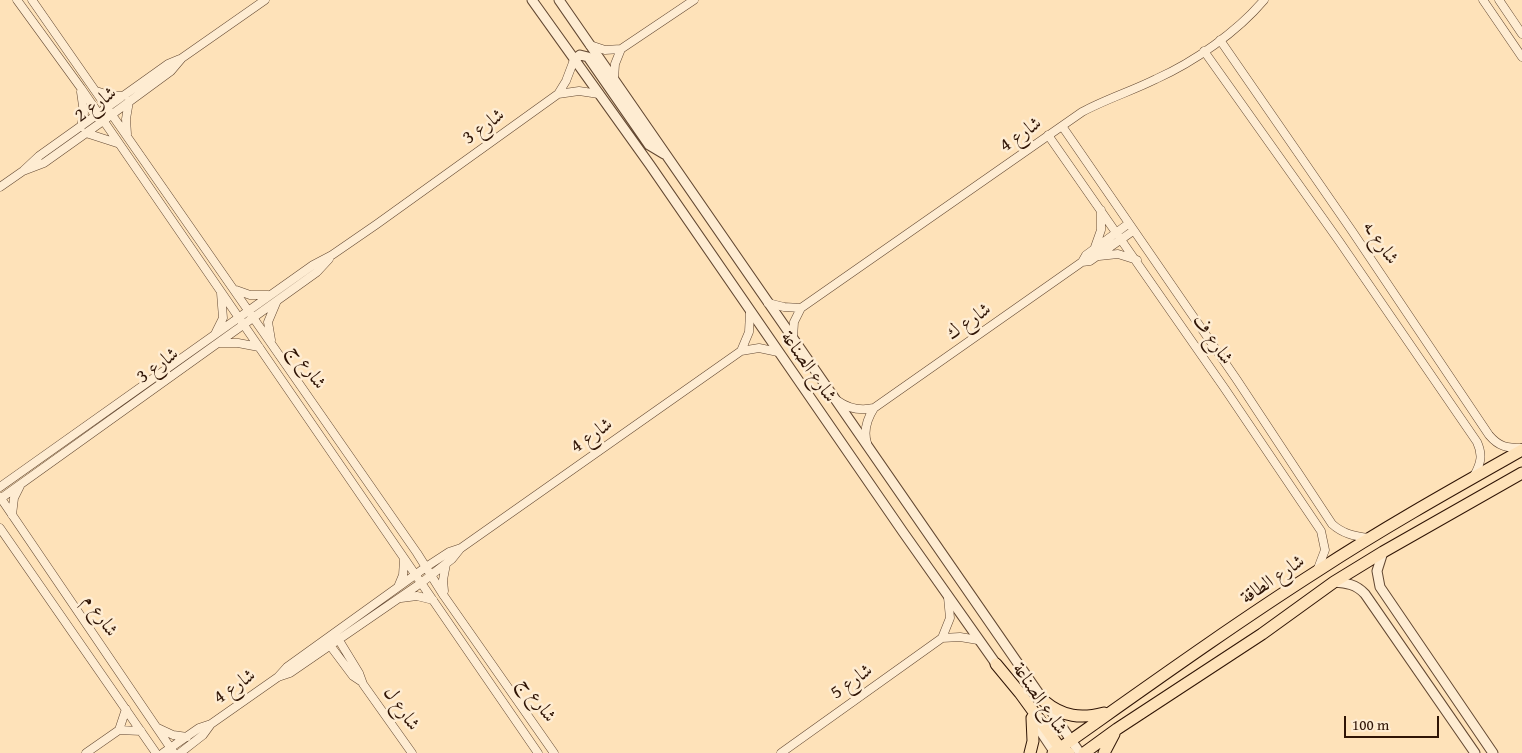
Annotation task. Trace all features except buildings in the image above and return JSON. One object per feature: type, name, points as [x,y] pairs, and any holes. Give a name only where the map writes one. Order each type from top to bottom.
[{"type":"main road","name":"شارع الطاقة","points":[[1065,751],[1111,712],[1143,689],[1317,571],[1369,538],[1522,449]]},
{"type":"main road","name":"شارع الطاقة","points":[[1084,753],[1117,729],[1262,634],[1334,582],[1522,473]]},
{"type":"main road","points":[[996,664],[1065,751],[1121,710],[1143,689]]},
{"type":"main road","points":[[1044,701],[1053,708],[1072,716],[1083,717],[1111,712]]},
{"type":"main road","points":[[1030,753],[1033,741],[1032,718]]},
{"type":"main road","points":[[1104,753],[1117,729]]},
{"type":"street","name":"شارع ج","points":[[17,0],[81,88],[303,414],[538,753]]},
{"type":"street","name":"شارع ج","points":[[32,0],[249,310],[417,553],[444,596],[554,753]]},
{"type":"street","name":"شارع 2","points":[[0,187],[24,171],[44,163],[110,110],[171,71],[182,58],[265,0]]},
{"type":"street","name":"شارع الصناعة","points":[[532,0],[600,94],[1032,718],[1065,751]]},
{"type":"street","name":"شارع الصناعة","points":[[559,0],[1044,701],[1065,751]]},
{"type":"street","points":[[590,45],[605,50],[621,49],[694,0]]},
{"type":"street","name":"شارع 4","points":[[801,308],[1082,112],[1103,100],[1156,80],[1204,51],[1240,25],[1264,0]]},
{"type":"street","points":[[1483,0],[1522,57]]},
{"type":"street","points":[[1499,0],[1522,34]]},
{"type":"street","name":"شارع ـه","points":[[1220,40],[1352,231],[1489,435],[1496,443],[1504,447],[1522,449]]},
{"type":"street","points":[[614,79],[615,64],[621,49]]},
{"type":"street","name":"شارع ـه","points":[[1204,51],[1339,241],[1477,442],[1482,459],[1474,478]]},
{"type":"street","points":[[574,60],[580,55],[588,57],[649,145],[667,156]]},
{"type":"street","name":"شارع 3","points":[[0,487],[270,295],[313,265],[332,255],[558,94],[566,81],[574,60]]},
{"type":"street","points":[[81,88],[84,113],[83,130],[118,143]]},
{"type":"street","points":[[96,91],[126,99],[128,136]]},
{"type":"street","name":"شارع 3","points":[[558,94],[579,91],[600,94]]},
{"type":"street","name":"شارع ف","points":[[1062,126],[1237,380],[1332,524],[1347,534],[1369,538]]},
{"type":"street","name":"شارع ف","points":[[1048,135],[1137,260],[1322,531],[1325,550],[1317,571]]},
{"type":"street","points":[[1101,208],[1101,230],[1095,253],[1118,254],[1137,260]]},
{"type":"street","name":"شارع ك","points":[[1095,253],[1128,224]]},
{"type":"street","name":"شارع ك","points":[[874,408],[1082,262],[1086,255],[1095,253],[1133,231]]},
{"type":"street","points":[[1339,241],[1352,231]]},
{"type":"street","name":"شارع 3","points":[[0,498],[318,272],[332,255]]},
{"type":"street","points":[[233,288],[250,295],[270,295]]},
{"type":"street","points":[[215,334],[223,318],[221,292]]},
{"type":"street","points":[[272,344],[268,322],[277,301]]},
{"type":"street","points":[[768,303],[784,307],[801,308],[794,322],[793,338]]},
{"type":"street","points":[[741,351],[749,332],[750,312]]},
{"type":"street","points":[[217,344],[238,343],[259,347]]},
{"type":"street","points":[[741,351],[760,348],[778,352]]},
{"type":"street","name":"شارع 4","points":[[164,753],[172,750],[199,728],[211,724],[278,677],[287,666],[426,567],[439,558],[461,548],[741,351]]},
{"type":"street","points":[[1225,389],[1237,380]]},
{"type":"street","points":[[836,400],[844,406],[854,409],[874,408]]},
{"type":"street","points":[[868,448],[865,427],[868,417],[874,408]]},
{"type":"street","points":[[0,479],[13,477]]},
{"type":"street","points":[[12,515],[14,498],[22,484]]},
{"type":"street","name":"شارع م","points":[[0,498],[172,750]]},
{"type":"street","name":"شارع م","points":[[0,528],[156,753]]},
{"type":"street","name":"شارع 4","points":[[278,677],[290,673],[339,641],[432,575],[461,548]]},
{"type":"street","points":[[1383,552],[1377,571],[1380,587],[1493,753]]},
{"type":"street","points":[[417,553],[439,558]]},
{"type":"street","points":[[396,589],[403,575],[404,558]]},
{"type":"street","points":[[444,596],[443,580],[446,564]]},
{"type":"street","points":[[1334,582],[1360,588],[1365,594],[1475,753]]},
{"type":"street","points":[[399,598],[417,596],[433,600]]},
{"type":"street","points":[[948,597],[950,618],[942,638],[960,637],[978,640]]},
{"type":"street","name":"شارع ل","points":[[334,633],[359,673],[363,684],[412,753]]},
{"type":"street","name":"شارع 5","points":[[781,753],[942,638]]},
{"type":"street","name":"شارع ل","points":[[326,639],[353,676],[363,684]]},
{"type":"street","points":[[508,709],[519,701]]},
{"type":"street","points":[[86,753],[119,730],[126,709]]},
{"type":"street","name":"شارع 4","points":[[180,753],[203,735],[211,724]]},
{"type":"street","points":[[156,727],[167,733],[187,737]]},
{"type":"street","points":[[119,730],[141,731]]},
{"type":"street","points":[[190,753],[194,743]]}]
